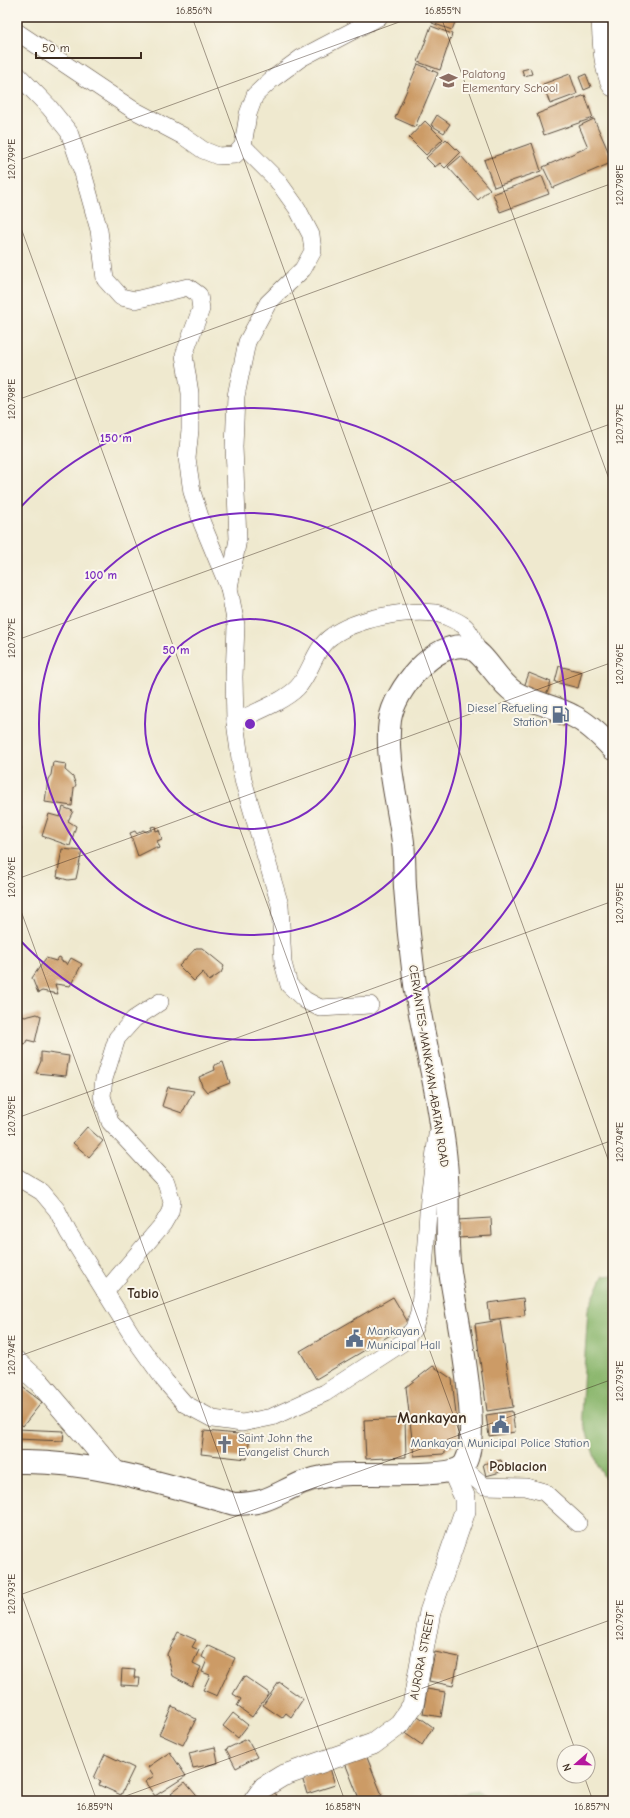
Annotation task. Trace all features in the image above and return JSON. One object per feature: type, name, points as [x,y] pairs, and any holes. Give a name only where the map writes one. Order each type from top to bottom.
[{"type":"main road","name":"CERVANTES-MANKAYAN-ABATAN ROAD","points":[[458,1469],[469,1451],[470,1418],[464,1359],[446,1242],[446,1162],[439,1112],[414,977],[405,887],[403,840],[389,740],[390,720],[397,696],[401,689],[432,656],[454,647],[471,647],[478,652]]},
{"type":"main road","points":[[478,652],[496,676],[516,693],[574,716],[604,739],[613,749]]},
{"type":"main road","points":[[17,1462],[60,1462],[115,1472],[234,1504],[254,1504],[280,1495],[301,1484],[325,1476],[350,1474],[434,1473],[458,1469]]},
{"type":"street","points":[[17,32],[132,109],[183,136],[203,150],[218,156],[235,155],[243,146],[248,114],[255,95],[271,80],[301,58],[379,17]]},
{"type":"street","points":[[602,17],[606,66],[613,86]]},
{"type":"street","points":[[17,74],[49,107],[68,132],[83,173],[99,230],[105,280],[121,297],[135,300],[188,287],[199,295],[201,309],[197,325],[184,354],[190,394],[190,430],[187,458],[192,492],[202,524],[229,588],[236,625],[234,677],[235,722],[242,780],[280,905],[283,963],[289,985],[305,1000],[320,1008],[370,1005]]},
{"type":"street","points":[[229,588],[238,539],[234,447],[236,396],[247,342],[268,303],[303,269],[313,251],[311,235],[297,208],[276,180],[243,146]]},
{"type":"street","points":[[235,722],[277,702],[296,688],[320,650],[331,636],[354,624],[406,614],[437,613],[463,625],[469,631],[478,652]]},
{"type":"street","points":[[105,1292],[163,1224],[171,1207],[170,1192],[166,1182],[110,1122],[102,1096],[104,1079],[117,1038],[134,1019],[160,1002]]},
{"type":"street","points":[[17,1177],[42,1192],[57,1210],[68,1232],[132,1336],[166,1382],[185,1404],[213,1419],[242,1423],[272,1417],[325,1393],[402,1343],[414,1328],[419,1312],[424,1270],[429,1198],[439,1112]]},
{"type":"street","points":[[17,1362],[40,1383],[115,1472]]},
{"type":"street","points":[[458,1469],[484,1486],[526,1487],[544,1492],[578,1523]]},
{"type":"street","name":"AURORA STREET","points":[[254,1801],[264,1786],[282,1776],[373,1744],[400,1724],[413,1705],[430,1612],[465,1511],[465,1498],[458,1469]]},
{"type":"green space","points":[[613,1275],[613,1490],[610,1488],[597,1464],[581,1414],[588,1309],[603,1276]]},
{"type":"green space","points":[[477,1791],[489,1801],[440,1801],[444,1797]]},
{"type":"building","points":[[434,17],[457,17],[452,30],[432,23]]},
{"type":"building","points":[[431,26],[452,34],[440,70],[418,62]]},
{"type":"building","points":[[418,64],[438,73],[415,127],[395,118]]},
{"type":"building","points":[[530,68],[532,74],[524,76],[522,70]]},
{"type":"building","points":[[570,74],[577,94],[550,104],[543,84]]},
{"type":"building","points":[[586,74],[591,87],[584,90],[579,77]]},
{"type":"building","points":[[585,95],[593,118],[544,135],[537,114]]},
{"type":"building","points":[[437,115],[450,124],[444,133],[431,125]]},
{"type":"building","points":[[594,119],[613,162],[553,188],[543,167],[588,147],[579,126]]},
{"type":"building","points":[[425,121],[443,139],[426,155],[409,138]]},
{"type":"building","points":[[446,139],[460,153],[445,168],[440,163],[435,167],[426,158]]},
{"type":"building","points":[[532,143],[541,171],[494,187],[484,160]]},
{"type":"building","points":[[461,156],[490,189],[478,200],[448,167]]},
{"type":"building","points":[[542,176],[549,194],[500,212],[493,194]]},
{"type":"building","points":[[559,666],[582,672],[578,688],[555,682]]},
{"type":"building","points":[[529,673],[551,682],[546,696],[524,687]]},
{"type":"building","points":[[553,713],[567,719],[564,726],[550,721]]},
{"type":"building","points":[[53,762],[66,764],[65,770],[73,777],[76,785],[74,788],[72,806],[45,802],[48,779],[51,775]]},
{"type":"building","points":[[63,807],[73,811],[68,821],[76,826],[70,846],[42,836],[49,814],[60,817]]},
{"type":"building","points":[[17,816],[22,830],[17,832]]},
{"type":"building","points":[[155,826],[156,831],[159,830],[162,839],[157,841],[160,848],[156,849],[156,847],[138,856],[130,833],[135,831],[137,834],[143,830],[147,832],[152,830],[151,827]]},
{"type":"building","points":[[62,849],[82,851],[76,879],[68,880],[57,877]]},
{"type":"building","points":[[196,948],[202,948],[224,966],[221,973],[209,981],[203,972],[194,981],[179,966]]},
{"type":"building","points":[[59,957],[61,958],[61,961],[65,962],[67,965],[71,958],[82,964],[70,986],[55,984],[58,994],[42,991],[38,993],[32,978],[46,958],[56,961]]},
{"type":"building","points":[[17,1014],[25,1017],[37,1014],[41,1016],[35,1042],[27,1040],[25,1044],[17,1042]]},
{"type":"building","points":[[41,1052],[69,1056],[66,1076],[36,1073],[41,1061]]},
{"type":"building","points":[[223,1062],[230,1083],[207,1092],[202,1086],[199,1077],[215,1070],[214,1065]]},
{"type":"building","points":[[168,1087],[194,1091],[182,1113],[162,1106]]},
{"type":"building","points":[[87,1127],[103,1141],[89,1157],[73,1143]]},
{"type":"building","points":[[491,1218],[492,1236],[458,1238],[457,1220]]},
{"type":"building","name":"Mankayan Municipal Hall","points":[[393,1297],[409,1324],[316,1379],[300,1351]]},
{"type":"building","points":[[523,1298],[525,1315],[490,1320],[488,1303]]},
{"type":"building","points":[[500,1320],[513,1407],[487,1411],[475,1324]]},
{"type":"building","points":[[433,1366],[452,1379],[459,1441],[443,1454],[414,1456],[406,1387]]},
{"type":"building","points":[[17,1383],[42,1402],[23,1426],[17,1421]]},
{"type":"building","name":"Mankayan Municipal Police Station","points":[[512,1411],[515,1432],[489,1436],[486,1415]]},
{"type":"building","points":[[405,1418],[406,1457],[366,1459],[364,1420]]},
{"type":"building","points":[[17,1429],[64,1431],[63,1441],[17,1439]]},
{"type":"building","name":"Saint John the Evangelist Church","points":[[204,1431],[250,1435],[247,1459],[201,1454]]},
{"type":"building","points":[[501,1460],[504,1471],[486,1476],[483,1464]]},
{"type":"building","points":[[178,1632],[196,1640],[192,1647],[199,1650],[193,1663],[201,1667],[192,1686],[173,1676],[167,1654]]},
{"type":"building","points":[[207,1645],[235,1658],[217,1696],[203,1690],[210,1675],[202,1672],[207,1660],[202,1657]]},
{"type":"building","points":[[435,1652],[459,1657],[453,1686],[429,1681]]},
{"type":"building","points":[[122,1669],[135,1670],[134,1678],[140,1678],[139,1686],[121,1685]]},
{"type":"building","points":[[244,1676],[269,1693],[252,1717],[237,1706],[241,1699],[233,1694]]},
{"type":"building","points":[[279,1682],[303,1699],[291,1717],[286,1713],[282,1718],[263,1705]]},
{"type":"building","points":[[427,1689],[445,1692],[441,1717],[423,1714]]},
{"type":"building","points":[[172,1706],[196,1719],[183,1745],[159,1734]]},
{"type":"building","points":[[233,1713],[248,1725],[238,1738],[223,1726]]},
{"type":"building","points":[[418,1716],[433,1727],[422,1745],[406,1734]]},
{"type":"building","points":[[247,1739],[257,1757],[236,1768],[226,1749]]},
{"type":"building","points":[[215,1747],[218,1763],[193,1768],[189,1753]]},
{"type":"building","points":[[170,1752],[186,1776],[155,1796],[145,1782],[154,1776],[148,1767]]},
{"type":"building","points":[[105,1754],[134,1768],[121,1795],[99,1785],[101,1781],[94,1778]]},
{"type":"building","points":[[366,1755],[382,1795],[366,1801],[360,1801],[345,1763]]},
{"type":"building","points":[[330,1768],[335,1785],[307,1794],[302,1777]]},
{"type":"building","points":[[185,1782],[201,1801],[174,1801],[176,1799],[171,1793]]},
{"type":"building","points":[[266,1787],[277,1795],[273,1801],[264,1801]]},
{"type":"place","name":"Palatong Elementary School","points":[[449,81]]},
{"type":"place","name":"Diesel Refueling Station","points":[[561,715]]},
{"type":"place","name":"Mankayan Municipal Hall","points":[[354,1338]]},
{"type":"place","name":"Mankayan Municipal Police Station","points":[[500,1424]]},
{"type":"place","name":"Saint John the Evangelist Church","points":[[225,1445]]},
{"type":"district","name":"Tabio","points":[[143,1293]]},
{"type":"district","name":"Mankayan","points":[[432,1417]]},
{"type":"district","name":"Poblacion","points":[[518,1466]]}]
